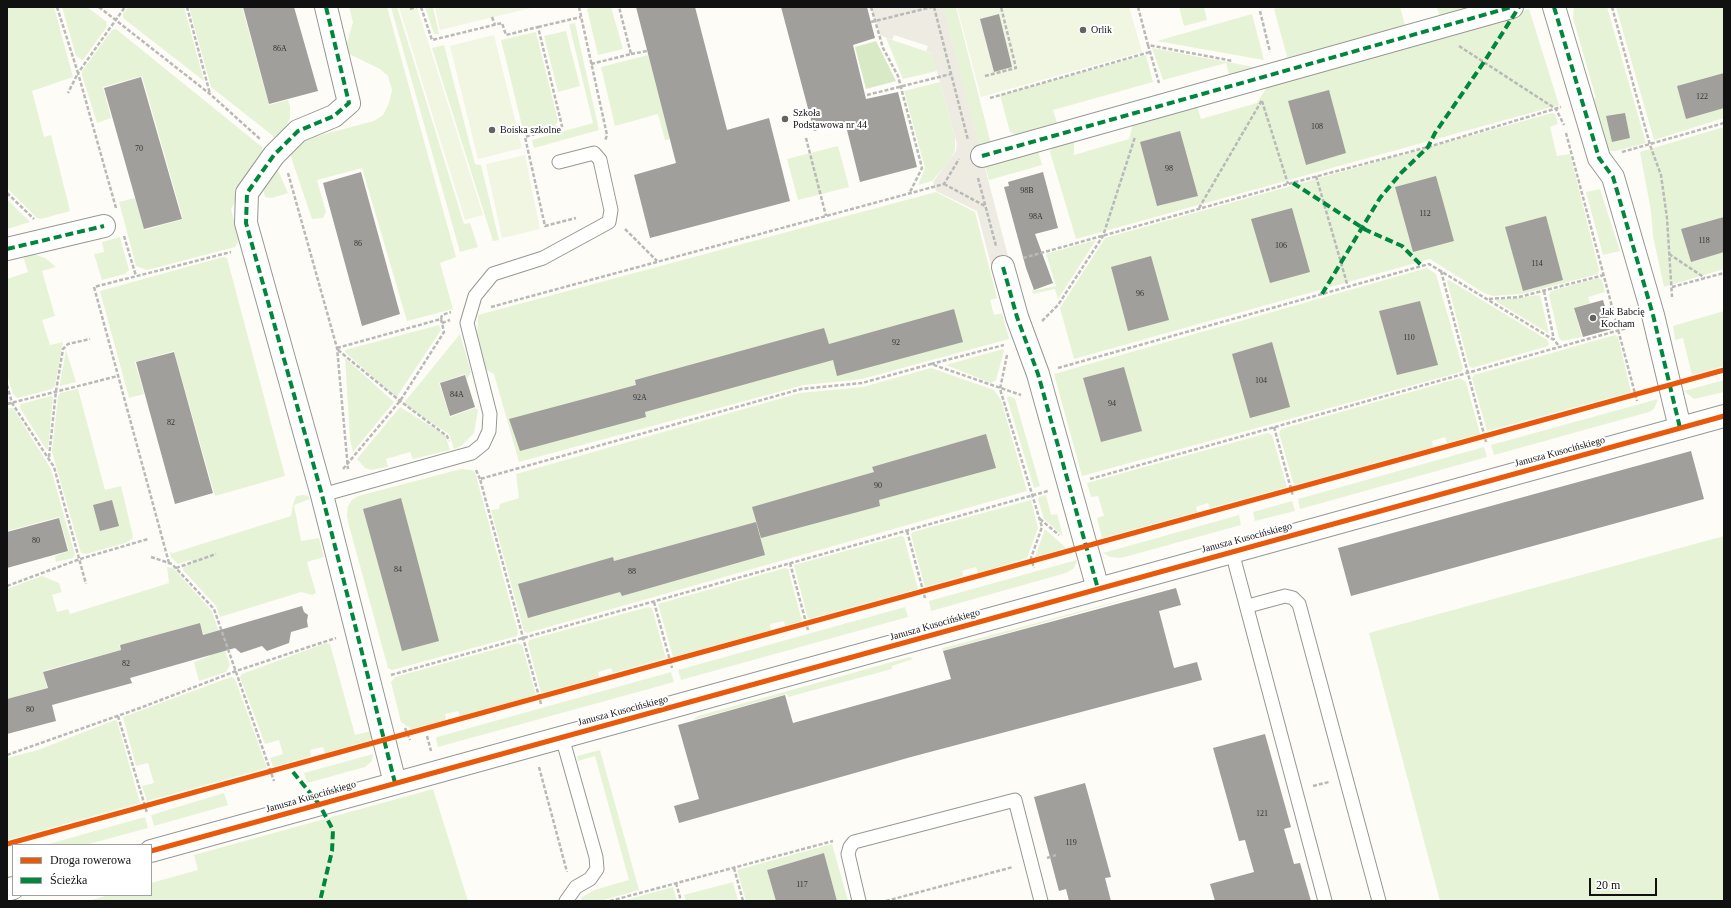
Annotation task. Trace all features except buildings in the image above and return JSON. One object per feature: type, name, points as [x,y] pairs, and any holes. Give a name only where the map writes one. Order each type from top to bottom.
[{"type":"street","points":[[326,7],[349,103],[334,116],[298,132],[274,155],[247,193],[246,223],[322,495],[395,783]]},
{"type":"street","points":[[971,157],[1165,105],[1512,7]]},
{"type":"street","points":[[1554,7],[1599,158],[1613,177],[1653,315],[1680,428]]},
{"type":"street","points":[[7,249],[115,224]]},
{"type":"street","points":[[1009,264],[1017,317],[1038,374],[1098,589]]},
{"type":"street","name":"Janusza Kusocińskiego","points":[[152,851],[1724,416]]},
{"type":"lane","points":[[322,495],[472,453],[483,444],[489,431],[490,414],[466,323],[475,296],[493,274],[543,258],[609,222],[611,210],[600,160],[594,153],[558,162]]},
{"type":"lane","points":[[1232,552],[1248,606],[1326,901]]},
{"type":"lane","points":[[1248,606],[1285,596],[1293,598],[1299,604],[1379,901]]},
{"type":"lane","points":[[562,737],[596,857],[597,869],[590,879],[576,887],[569,896]]},
{"type":"lane","points":[[859,901],[848,854],[850,847],[854,842],[883,833],[1015,800],[1041,901]]},
{"type":"path","points":[[58,7],[78,73],[115,224],[136,276]]},
{"type":"path","points":[[68,94],[78,73],[125,7]]},
{"type":"path","points":[[187,7],[210,94]]},
{"type":"path","points":[[410,9],[417,7]]},
{"type":"path","points":[[421,7],[432,40],[502,23],[506,35],[581,17]]},
{"type":"path","points":[[579,7],[607,135],[600,160]]},
{"type":"path","points":[[619,7],[631,54]]},
{"type":"path","points":[[871,7],[883,48],[898,76],[922,168],[909,194]]},
{"type":"path","points":[[871,22],[932,7]]},
{"type":"path","points":[[985,76],[1016,68],[1001,7]]},
{"type":"path","points":[[1138,7],[1165,105]]},
{"type":"path","points":[[1612,7],[1650,145],[1661,175],[1672,287],[1724,273]]},
{"type":"path","points":[[1199,209],[1262,101],[1283,72],[1274,68],[1260,11]]},
{"type":"path","points":[[492,17],[495,25]]},
{"type":"path","points":[[538,27],[562,126],[525,137],[545,226],[600,212],[610,215],[657,261]]},
{"type":"path","points":[[1434,29],[1556,109],[1564,124],[1637,401]]},
{"type":"path","points":[[1148,45],[1237,62]]},
{"type":"path","points":[[591,64],[647,50]]},
{"type":"path","points":[[990,98],[1150,52]]},
{"type":"path","points":[[867,95],[951,74]]},
{"type":"path","points":[[1262,101],[1288,184]]},
{"type":"path","points":[[1009,264],[1316,176],[1428,147],[1582,101]]},
{"type":"path","points":[[1026,338],[1058,305],[1103,236],[1143,111]]},
{"type":"path","points":[[1650,145],[1724,123]]},
{"type":"path","points":[[806,138],[826,216]]},
{"type":"path","points":[[468,314],[657,261],[944,184],[971,157]]},
{"type":"path","points":[[1316,176],[1348,287]]},
{"type":"path","points":[[944,184],[985,206]]},
{"type":"path","points":[[7,193],[53,238]]},
{"type":"path","points":[[169,563],[94,287],[253,246]]},
{"type":"path","points":[[1669,254],[1706,278]]},
{"type":"path","points":[[1038,374],[1429,264],[1554,340],[1559,346]]},
{"type":"path","points":[[1441,271],[1486,442]]},
{"type":"path","points":[[1488,299],[1519,297],[1604,275]]},
{"type":"path","points":[[1544,291],[1554,340]]},
{"type":"path","points":[[322,495],[400,401],[444,332],[440,319],[337,349],[400,401],[447,436]]},
{"type":"path","points":[[369,681],[906,530],[1069,486],[1619,330]]},
{"type":"path","points":[[49,457],[56,391],[63,349],[68,344],[90,339]]},
{"type":"path","points":[[541,704],[480,479],[801,389],[862,383],[1006,344],[1007,353],[1000,389],[1042,527],[1031,558],[1034,568]]},
{"type":"path","points":[[931,364],[1000,389],[1046,403]]},
{"type":"path","points":[[7,404],[118,376]]},
{"type":"path","points":[[7,385],[12,403],[49,457],[54,467],[86,584]]},
{"type":"path","points":[[1628,396],[1669,385]]},
{"type":"path","points":[[1274,427],[1293,496]]},
{"type":"path","points":[[1477,438],[1492,434]]},
{"type":"path","points":[[1284,492],[1299,488]]},
{"type":"path","points":[[906,530],[925,598]]},
{"type":"path","points":[[7,586],[80,559],[148,539]]},
{"type":"path","points":[[176,568],[216,554]]},
{"type":"path","points":[[151,556],[169,563],[176,568],[214,609],[274,781]]},
{"type":"path","points":[[1025,563],[1039,559]]},
{"type":"path","points":[[790,563],[808,630]]},
{"type":"path","points":[[916,594],[930,590]]},
{"type":"path","points":[[654,602],[672,668]]},
{"type":"path","points":[[798,626],[813,622]]},
{"type":"path","points":[[7,755],[118,716],[236,671],[356,631]]},
{"type":"path","points":[[663,663],[678,659]]},
{"type":"path","points":[[532,700],[547,695]]},
{"type":"path","points":[[118,716],[147,813]]},
{"type":"path","points":[[384,740],[415,731]]},
{"type":"path","points":[[427,736],[431,752]]},
{"type":"path","points":[[539,765],[569,896]]},
{"type":"path","points":[[263,773],[278,769]]},
{"type":"path","points":[[137,808],[152,804]]},
{"type":"path","points":[[610,901],[834,841],[850,847]]},
{"type":"path","points":[[886,901],[1056,855]]},
{"type":"path","points":[[734,868],[743,901]]},
{"type":"path","points":[[676,883],[681,901]]},
{"type":"green space","points":[[7,7],[54,7],[73,77],[32,91],[44,137],[51,135],[70,211],[41,219],[37,218],[7,188]]},
{"type":"green space","points":[[62,7],[87,7],[107,22],[106,28],[83,60],[76,56]]},
{"type":"green space","points":[[128,7],[184,7],[204,81],[123,18],[123,14]]},
{"type":"green space","points":[[189,7],[242,7],[269,105],[288,100],[290,107],[290,118],[284,131],[277,139],[211,87]]},
{"type":"green space","points":[[349,7],[387,7],[456,257],[440,263],[453,309],[407,321],[362,168],[317,180],[326,212],[323,218],[312,219],[289,151],[298,141],[374,121],[383,115],[389,103],[392,90],[388,76],[380,69],[349,54],[347,43],[353,22]]},
{"type":"green space","points":[[391,7],[397,7],[464,224],[470,223],[478,247],[460,252]]},
{"type":"green space","points":[[399,7],[417,7],[483,215],[465,220]]},
{"type":"green space","points":[[425,7],[433,7],[439,34],[434,34]]},
{"type":"green space","points":[[435,7],[535,7],[440,30]]},
{"type":"green space","points":[[593,7],[611,7],[623,49],[598,55],[587,9]]},
{"type":"green space","points":[[956,7],[991,144],[979,147],[943,8]]},
{"type":"green space","points":[[957,7],[1129,7],[1142,52],[981,97]]},
{"type":"green space","points":[[1179,7],[1204,7],[1207,20],[1184,26]]},
{"type":"green space","points":[[1281,7],[1400,7],[1406,29],[1288,60],[1274,9]]},
{"type":"green space","points":[[1437,7],[1479,7],[1440,18]]},
{"type":"green space","points":[[1574,7],[1607,7],[1646,143],[1616,151],[1611,151],[1606,148],[1588,100],[1596,98],[1573,18]]},
{"type":"green space","points":[[1616,7],[1724,7],[1724,118],[1654,140]]},
{"type":"green space","points":[[1529,9],[1559,105],[1076,239],[1050,152],[1053,143],[1074,137],[1074,155],[1129,139],[1134,120],[1196,103],[1201,119],[1257,103],[1270,82]]},
{"type":"green space","points":[[1252,14],[1264,60],[1157,41]]},
{"type":"green space","points":[[575,23],[599,130],[534,148],[532,140],[593,123],[569,24]]},
{"type":"green space","points":[[116,29],[262,147],[262,156],[231,209],[239,240],[235,247],[147,270],[136,266],[119,202],[135,198],[145,230],[183,219],[142,76],[103,87],[111,118],[97,123],[82,71],[112,30]]},
{"type":"green space","points":[[566,31],[580,86],[558,92],[544,36]]},
{"type":"green space","points":[[536,32],[558,121],[555,126],[524,134],[501,40]]},
{"type":"green space","points":[[494,35],[522,148],[478,159],[450,46]]},
{"type":"green space","points":[[886,38],[934,54],[937,71],[903,79]]},
{"type":"green space","points":[[876,41],[896,81],[866,89],[855,47]]},
{"type":"green space","points":[[444,45],[475,164],[481,165],[499,240],[493,241],[432,48]]},
{"type":"green space","points":[[1152,48],[1264,69],[1230,78],[1226,63],[1163,80]]},
{"type":"green space","points":[[648,55],[670,139],[665,140],[658,114],[615,126],[601,67]]},
{"type":"green space","points":[[1146,55],[1153,82],[1053,110],[1058,126],[1020,137],[1010,132],[1000,95]]},
{"type":"green space","points":[[940,82],[955,137],[955,151],[946,165],[932,181],[918,185],[925,168],[904,91]]},
{"type":"green space","points":[[1552,113],[1555,114],[1558,124],[1550,127],[1557,156],[1570,154],[1599,270],[1598,274],[1522,294],[1493,296],[1484,293],[1430,259],[1074,359],[1060,308],[1105,238]]},
{"type":"green space","points":[[1724,127],[1724,269],[1664,287],[1653,236],[1651,211],[1640,152]]},
{"type":"green space","points":[[838,146],[849,187],[798,200],[787,159]]},
{"type":"green space","points":[[1037,147],[1042,165],[989,180],[984,162]]},
{"type":"green space","points":[[525,155],[540,229],[502,238],[486,164]]},
{"type":"green space","points":[[276,166],[288,193],[272,198],[265,197],[261,181]]},
{"type":"green space","points":[[1600,189],[1620,251],[1603,255],[1586,192]]},
{"type":"green space","points":[[936,192],[975,212],[997,298],[990,300],[994,315],[1002,313],[1009,339],[862,379],[804,385],[519,462],[494,374],[485,369],[477,336],[478,315]]},
{"type":"green space","points":[[7,199],[30,222],[7,229]]},
{"type":"green space","points":[[120,237],[129,270],[125,274],[102,280],[94,254],[104,252],[102,242]]},
{"type":"green space","points":[[1096,240],[1058,299],[1055,289],[1033,294],[1032,291],[1056,286],[1046,254]]},
{"type":"green space","points":[[33,254],[45,258],[56,267],[42,271],[55,316],[42,320],[50,345],[63,342],[55,386],[52,389],[17,398],[13,394],[7,375],[7,279],[28,272],[23,256]]},
{"type":"green space","points":[[223,257],[227,258],[285,476],[215,496],[174,351],[135,362],[144,394],[129,398],[100,291]]},
{"type":"green space","points":[[1427,268],[1436,274],[1463,369],[1461,372],[1082,476],[1054,374]]},
{"type":"green space","points":[[1598,278],[1602,280],[1605,292],[1588,297],[1590,303],[1574,308],[1582,337],[1562,341],[1559,338],[1549,295],[1551,291]]},
{"type":"green space","points":[[1449,280],[1546,339],[1549,343],[1548,346],[1472,368],[1469,366],[1447,281]]},
{"type":"green space","points":[[1540,295],[1549,333],[1497,302],[1497,300]]},
{"type":"green space","points":[[1724,311],[1724,366],[1692,375],[1683,338],[1675,340],[1673,326]]},
{"type":"green space","points":[[439,325],[441,330],[396,398],[345,352],[345,350]]},
{"type":"green space","points":[[460,334],[471,372],[467,379],[465,374],[439,383],[450,417],[475,408],[478,410],[474,433],[461,446],[454,449],[449,434],[403,404]]},
{"type":"green space","points":[[1615,335],[1618,337],[1631,392],[1487,431],[1472,378],[1474,375]]},
{"type":"green space","points":[[1003,349],[1004,351],[996,380],[991,383],[946,365]]},
{"type":"green space","points":[[66,350],[76,382],[60,386],[60,384]]},
{"type":"green space","points":[[345,358],[394,402],[353,452],[350,439]]},
{"type":"green space","points":[[931,368],[994,390],[1001,400],[1027,491],[527,633],[524,631],[491,510],[499,509],[500,504],[519,498],[516,474],[800,393],[863,387]]},
{"type":"green space","points":[[1460,378],[1466,382],[1480,434],[1447,443],[1445,437],[1432,441],[1433,447],[1294,485],[1279,433],[1281,429]]},
{"type":"green space","points":[[1724,380],[1724,392],[1694,399],[1684,391]]},
{"type":"green space","points":[[78,389],[105,490],[121,486],[133,536],[132,539],[125,543],[86,554],[81,553],[52,452],[58,396],[60,393]]},
{"type":"green space","points":[[51,396],[53,398],[48,449],[46,449],[20,408],[21,404]]},
{"type":"green space","points":[[1009,396],[1015,399],[1040,486],[1034,488],[1007,398]]},
{"type":"green space","points":[[1658,399],[1654,409],[1649,412],[1494,455],[1491,445]]},
{"type":"green space","points":[[400,407],[445,435],[450,450],[413,459],[410,452],[386,459],[388,467],[371,470],[365,468],[357,459]]},
{"type":"green space","points":[[13,408],[51,469],[75,555],[73,558],[56,562],[55,556],[69,551],[59,517],[7,531],[7,409]]},
{"type":"green space","points":[[1268,433],[1272,435],[1287,487],[1210,508],[1208,503],[1196,507],[1197,512],[1102,538],[1097,518],[1104,516],[1098,496],[1091,497],[1087,483]]},
{"type":"green space","points":[[1484,447],[1487,457],[1300,509],[1298,499]]},
{"type":"green space","points":[[461,469],[472,470],[475,472],[518,632],[517,636],[392,670],[388,668],[348,522],[348,506],[352,500],[358,496]]},
{"type":"green space","points":[[1046,495],[1051,515],[1057,514],[1063,536],[1044,519],[1038,500],[1039,497]]},
{"type":"green space","points":[[296,496],[308,496],[310,499],[294,505],[301,541],[319,538],[324,557],[307,562],[316,593],[312,595],[301,592],[220,617],[216,606],[183,570],[184,566],[192,564],[191,560],[178,564],[171,557],[170,552],[173,553],[291,516]]},
{"type":"green space","points":[[1031,500],[1038,528],[1027,558],[978,573],[976,567],[962,571],[963,576],[925,587],[911,535],[913,532]]},
{"type":"green space","points":[[1292,501],[1295,511],[1255,521],[1253,512]]},
{"type":"green space","points":[[1239,515],[1241,525],[1121,558],[1110,557],[1103,553]]},
{"type":"green space","points":[[1045,529],[1066,548],[1035,557]]},
{"type":"green space","points":[[901,536],[904,537],[918,589],[808,619],[794,565]]},
{"type":"green space","points":[[1724,536],[1724,901],[1440,901],[1369,633]]},
{"type":"green space","points":[[1077,560],[1074,568],[1066,573],[931,611],[929,601]]},
{"type":"green space","points":[[167,567],[173,568],[212,611],[230,665],[226,672],[199,681],[194,662],[210,656],[200,623],[119,645],[121,650],[43,671],[47,688],[7,699],[7,589],[42,576],[59,583],[62,592],[52,595],[57,612],[68,609],[70,614],[169,583]]},
{"type":"green space","points":[[785,568],[788,569],[802,621],[785,626],[784,621],[770,624],[771,630],[673,657],[658,604]]},
{"type":"green space","points":[[1178,585],[942,651],[943,648]]},
{"type":"green space","points":[[648,607],[652,608],[666,658],[613,673],[611,668],[598,672],[599,677],[541,693],[528,644],[529,640]]},
{"type":"green space","points":[[905,607],[908,617],[681,680],[678,670]]},
{"type":"green space","points":[[326,643],[330,644],[355,735],[371,731],[372,736],[370,740],[325,753],[323,747],[310,750],[311,756],[273,767],[270,758],[283,754],[279,740],[265,744],[240,677],[242,674]]},
{"type":"green space","points":[[518,643],[522,645],[536,695],[460,716],[458,711],[445,714],[446,720],[411,729],[401,722],[391,682],[395,677]]},
{"type":"green space","points":[[910,657],[913,659],[892,666],[892,669],[788,697],[787,694],[693,720],[698,716]]},
{"type":"green space","points":[[671,672],[674,682],[438,747],[437,737]]},
{"type":"green space","points":[[231,677],[235,679],[267,768],[147,801],[142,786],[154,783],[148,763],[136,766],[123,717]]},
{"type":"green space","points":[[115,720],[117,721],[140,803],[7,840],[7,758],[38,750]]},
{"type":"green space","points":[[600,750],[639,890],[600,901],[582,901],[581,898],[594,890],[629,880],[595,756],[578,761],[577,756]]},
{"type":"green space","points":[[373,754],[372,761],[365,767],[307,783],[304,773]]},
{"type":"green space","points":[[433,789],[468,901],[88,901],[106,896],[152,896],[152,883],[198,870],[194,855]]},
{"type":"green space","points":[[224,793],[228,805],[154,826],[151,815]]},
{"type":"green space","points":[[145,817],[148,828],[89,844],[49,844]]},
{"type":"green space","points":[[832,844],[848,901],[837,901],[824,853],[767,870],[776,901],[746,901],[737,870]]},
{"type":"green space","points":[[733,882],[738,901],[686,901],[684,895]]},
{"type":"green space","points":[[673,887],[677,901],[622,901]]},
{"type":"shaded area","points":[[871,7],[943,7],[1009,260],[991,265],[977,211],[936,191],[933,182],[956,151],[957,144],[932,53],[926,51],[928,46],[894,35],[892,40],[880,35]]},
{"type":"marked path","points":[[326,7],[349,103],[334,116],[298,131],[274,155],[247,193],[246,223],[322,495],[395,783]]},
{"type":"marked path","points":[[982,156],[1512,7]]},
{"type":"marked path","points":[[1322,294],[1380,198],[1401,173],[1428,147],[1435,133],[1484,62],[1519,7]]},
{"type":"marked path","points":[[1554,7],[1599,158],[1613,177],[1653,315],[1680,428]]},
{"type":"marked path","points":[[1293,183],[1366,230],[1402,246],[1422,266]]},
{"type":"marked path","points":[[7,249],[104,226]]},
{"type":"marked path","points":[[1003,267],[1017,317],[1038,374],[1098,589]]},
{"type":"marked path","points":[[293,772],[319,804],[333,830],[332,851],[320,901]]},
{"type":"cycle path","points":[[7,844],[1724,370]]},
{"type":"cycle path","points":[[152,851],[1724,416]]},
{"type":"place","name":"Orlik","points":[[1083,30]]},
{"type":"place","name":"Szkoła Podstawowa nr 44","points":[[785,119]]},
{"type":"place","name":"Boiska szkolne","points":[[492,130]]},
{"type":"place","name":"Jak Babcię Kocham","points":[[1593,318]]}]
